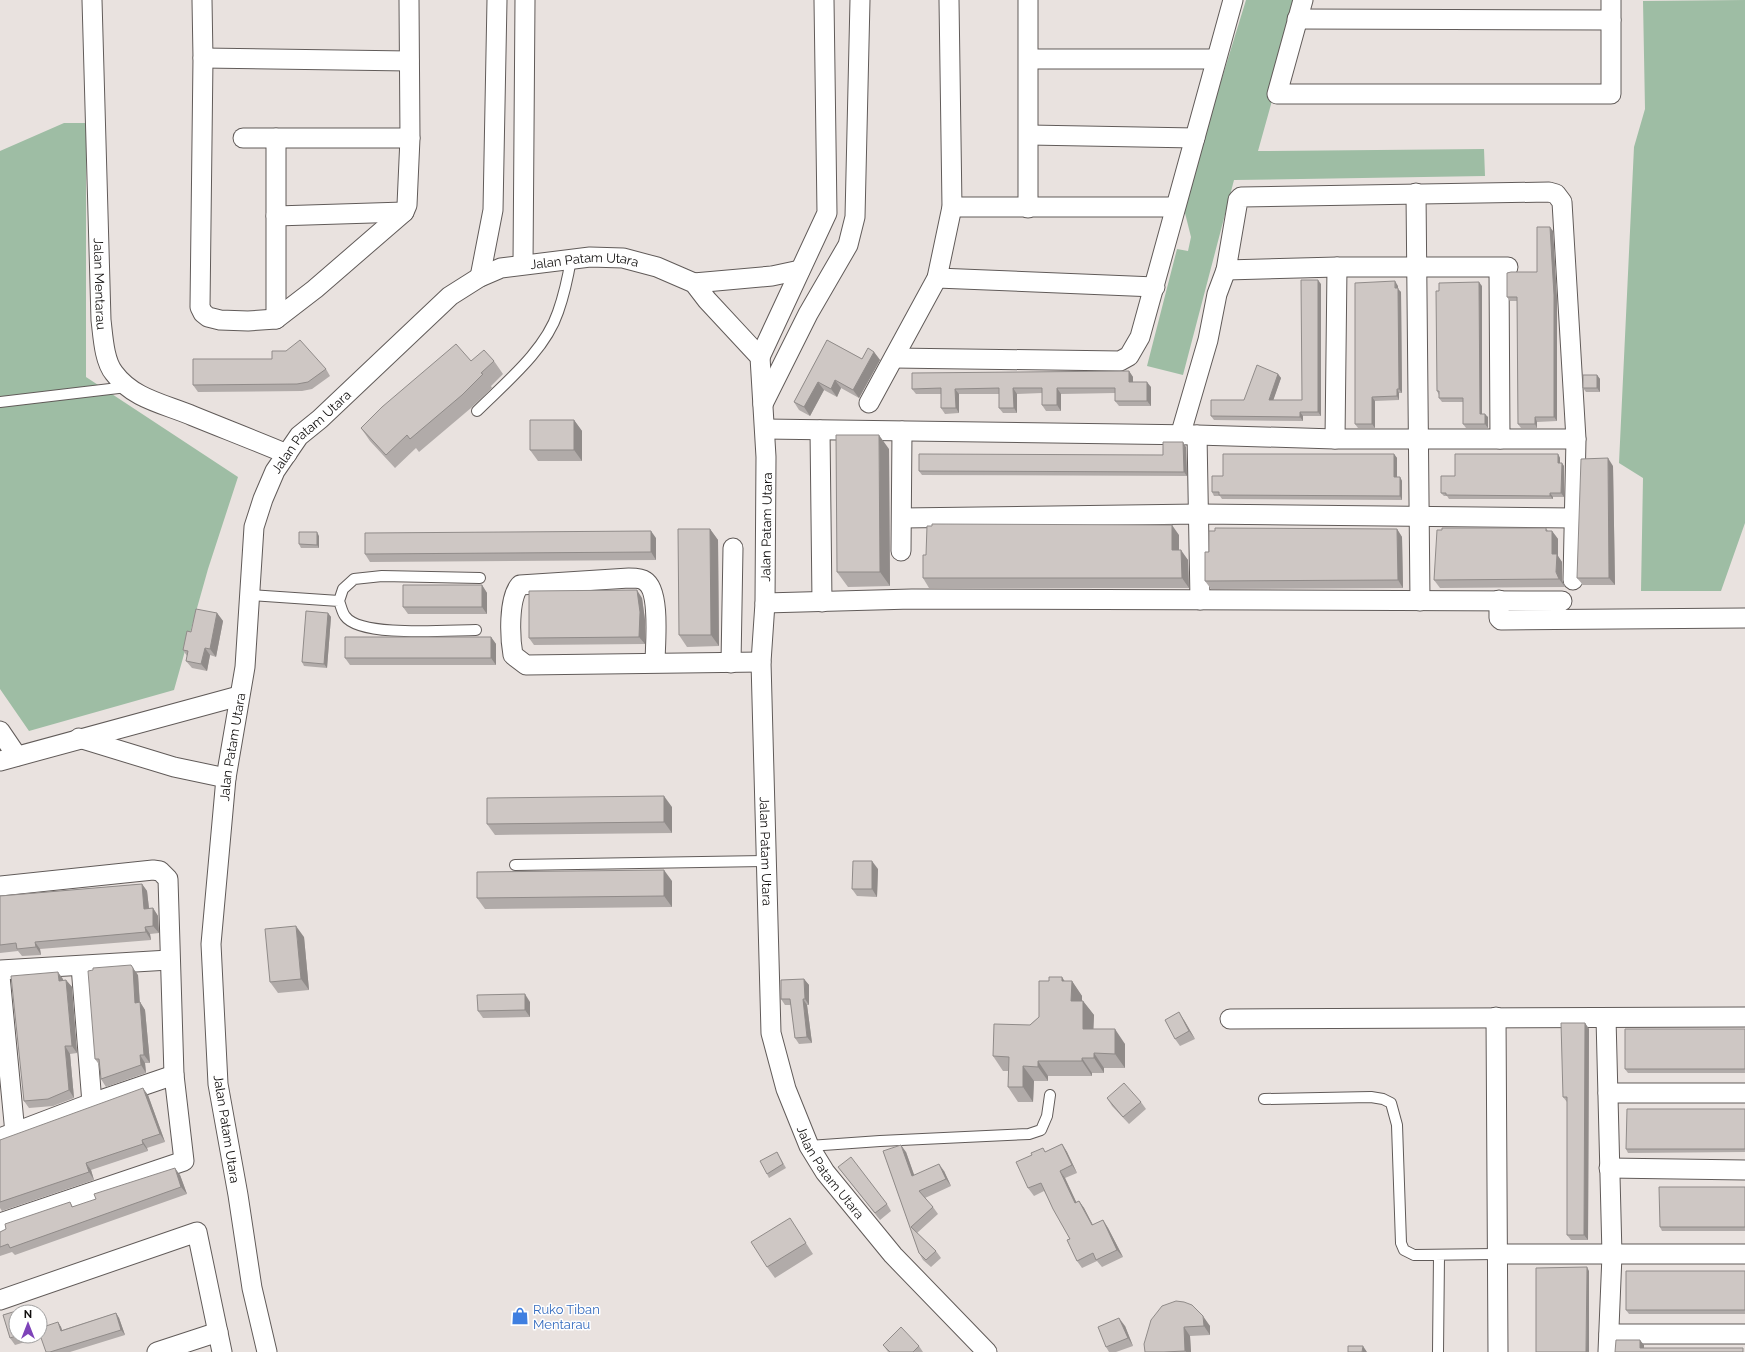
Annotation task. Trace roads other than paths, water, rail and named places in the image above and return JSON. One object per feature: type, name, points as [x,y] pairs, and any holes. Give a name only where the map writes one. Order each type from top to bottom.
[{"type":"street","name":"Jalan Mentarau","points":[[92,0],[101,320],[104,348],[113,372],[127,387],[144,398],[184,412],[287,454]]},
{"type":"street","points":[[202,0],[203,58],[200,307],[203,313],[208,317],[220,320],[248,321],[276,319],[315,289],[404,212],[409,194],[409,0]]},
{"type":"street","points":[[480,277],[493,210],[497,0]]},
{"type":"street","points":[[523,264],[525,0]]},
{"type":"street","points":[[694,283],[706,300],[760,357],[826,213],[824,0]]},
{"type":"street","points":[[762,407],[808,314],[848,245],[855,217],[860,0]]},
{"type":"street","points":[[869,403],[937,278],[952,207],[949,0]]},
{"type":"street","points":[[1028,0],[1028,208]]},
{"type":"street","points":[[894,358],[1120,361],[1129,356],[1140,337],[1174,207],[1195,138],[1233,0]]},
{"type":"street","points":[[1303,0],[1277,94],[1611,94],[1611,0]]},
{"type":"street","points":[[1297,19],[1611,20]]},
{"type":"street","points":[[203,58],[409,61]]},
{"type":"street","points":[[1028,59],[1216,59]]},
{"type":"street","points":[[1028,135],[1195,138]]},
{"type":"street","points":[[243,138],[410,138]]},
{"type":"street","points":[[276,138],[276,319]]},
{"type":"street","points":[[1200,600],[1199,514],[1188,436],[1217,294],[1226,270],[1238,200],[1241,196],[1549,192],[1556,194],[1560,198],[1562,202],[1576,439],[1573,580]]},
{"type":"street","points":[[1416,193],[1420,601]]},
{"type":"street","points":[[952,207],[1174,207]]},
{"type":"street","points":[[276,216],[404,212]]},
{"type":"street","name":"Jalan Patam Utara","points":[[267,1352],[252,1288],[238,1195],[218,1084],[211,944],[214,890],[226,778],[245,667],[251,595],[254,527],[263,499],[275,471],[299,436],[320,419],[450,296],[480,277],[501,268],[523,264],[590,257],[623,258],[657,267],[694,283]]},
{"type":"street","points":[[1335,439],[1337,267]]},
{"type":"street","points":[[1226,270],[1337,267],[1504,268],[1500,439]]},
{"type":"street","points":[[694,283],[772,276],[800,270]]},
{"type":"street","points":[[937,278],[1154,287]]},
{"type":"street","name":"Jalan Patam Utara","points":[[760,357],[762,407],[765,429],[765,603],[761,662],[764,838],[767,861],[771,1033],[786,1089],[809,1146],[826,1172],[894,1255],[987,1352]]},
{"type":"street","points":[[765,429],[1335,439],[1576,439]]},
{"type":"street","points":[[820,430],[822,602]]},
{"type":"street","points":[[901,551],[902,431]]},
{"type":"street","points":[[902,518],[1199,514],[1574,518]]},
{"type":"street","points":[[731,663],[733,548]]},
{"type":"street","points":[[655,663],[655,606],[650,585],[644,580],[630,578],[520,585],[517,590],[512,608],[512,648],[513,655],[526,665],[761,662]]},
{"type":"street","points":[[765,603],[912,599],[1562,601]]},
{"type":"street","points":[[1499,600],[1499,618],[1501,620],[1745,618]]},
{"type":"street","points":[[0,731],[9,758],[239,696]]},
{"type":"street","points":[[79,738],[174,767],[226,778]]},
{"type":"street","points":[[0,886],[153,870],[160,872],[168,878],[169,960],[174,1075],[184,1161],[0,1223]]},
{"type":"street","points":[[0,970],[169,960]]},
{"type":"street","points":[[81,966],[92,1103]]},
{"type":"street","points":[[0,976],[7,1136],[92,1103],[174,1075]]},
{"type":"street","points":[[1496,1017],[1496,1254],[1498,1352]]},
{"type":"street","points":[[1230,1019],[1745,1017]]},
{"type":"street","points":[[1606,1018],[1612,1255],[1609,1343],[1745,1334]]},
{"type":"street","points":[[1608,1093],[1745,1093]]},
{"type":"street","points":[[1609,1168],[1745,1170]]},
{"type":"street","points":[[0,1300],[197,1232],[222,1352]]},
{"type":"street","points":[[1496,1254],[1745,1254]]},
{"type":"street","points":[[157,1352],[218,1332]]},
{"type":"lane","points":[[477,411],[525,364],[550,330],[558,313],[571,259]]},
{"type":"lane","points":[[0,402],[127,387]]},
{"type":"lane","points":[[476,630],[395,631],[362,627],[345,616],[339,601],[343,590],[354,579],[382,576],[480,578]]},
{"type":"lane","points":[[251,595],[339,601]]},
{"type":"lane","points":[[515,865],[767,861]]},
{"type":"lane","points":[[809,1146],[1028,1134],[1041,1130],[1047,1116],[1050,1095]]},
{"type":"lane","points":[[1264,1099],[1371,1097],[1383,1099],[1391,1103],[1397,1125],[1401,1243],[1404,1250],[1414,1255],[1439,1256],[1496,1254]]},
{"type":"lane","points":[[1438,1352],[1439,1256]]},
{"type":"place","name":"Ruko Tiban Mentarau","points":[[520,1316]]}]
